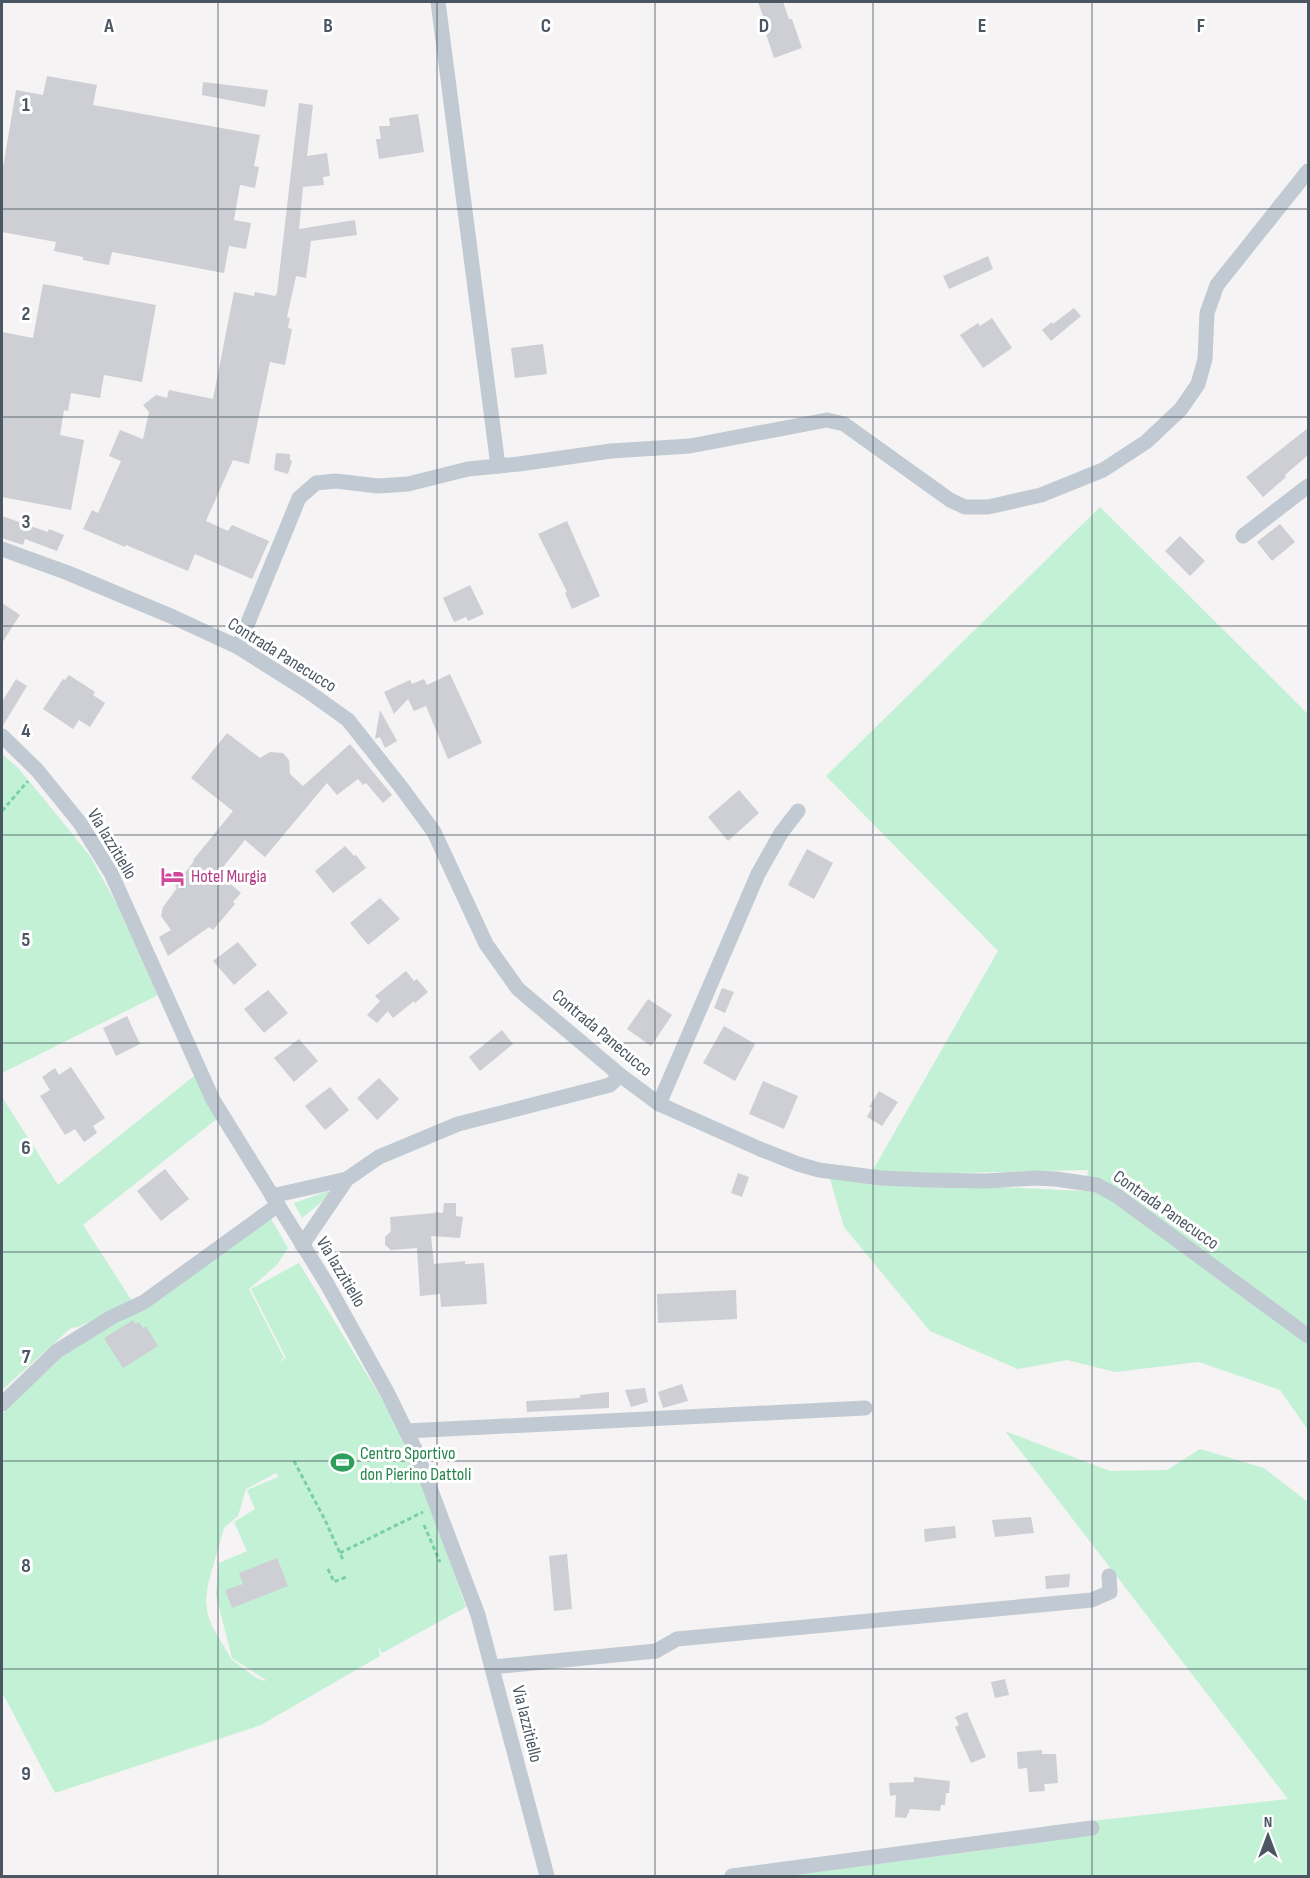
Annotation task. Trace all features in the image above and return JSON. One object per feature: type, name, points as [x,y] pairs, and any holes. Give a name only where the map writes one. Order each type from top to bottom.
[{"type":"street","points":[[438,2],[498,466]]},
{"type":"street","points":[[238,647],[299,498],[316,483],[336,481],[378,486],[408,484],[468,469],[611,451],[690,446],[827,420],[844,424],[950,500],[965,507],[988,507],[1041,495],[1103,470],[1146,442],[1181,409],[1198,384],[1205,359],[1207,313],[1216,285],[1308,171]]},
{"type":"street","points":[[1243,536],[1308,486]]},
{"type":"street","name":"Contrada Panecucco","points":[[2,549],[68,573],[238,647],[348,720],[434,832],[486,944],[518,989],[620,1075],[659,1104],[760,1149],[819,1170],[881,1178],[985,1181],[1035,1178],[1078,1181],[1097,1185],[1117,1196],[1308,1336]]},
{"type":"street","name":"Via Iazzitiello","points":[[2,736],[37,770],[80,824],[111,873],[213,1100],[327,1284],[388,1394],[416,1451],[478,1615],[547,1876]]},
{"type":"street","points":[[659,1104],[758,874],[781,833],[798,811]]},
{"type":"street","points":[[2,1404],[57,1351],[112,1317],[144,1302],[275,1200],[347,1179],[378,1157],[458,1124],[610,1085],[620,1075]]},
{"type":"street","points":[[302,1245],[347,1179]]},
{"type":"street","points":[[406,1431],[865,1408]]},
{"type":"street","points":[[493,1667],[656,1651],[676,1639],[1092,1600],[1110,1592],[1109,1576]]},
{"type":"street","points":[[732,1876],[1092,1828]]},
{"type":"path","points":[[2,811],[37,770]]},
{"type":"path","points":[[294,1461],[344,1562]]},
{"type":"path","points":[[339,1553],[424,1511]]},
{"type":"path","points":[[424,1525],[442,1567]]},
{"type":"path","points":[[328,1569],[334,1582],[348,1576]]},
{"type":"green space","points":[[1100,507],[1308,714],[1308,1335],[1087,1178],[1088,1170],[910,1174],[873,1170],[998,951],[826,776]]},
{"type":"green space","points":[[2,754],[18,768],[90,856],[116,903],[158,995],[2,1073]]},
{"type":"green space","points":[[194,1076],[218,1118],[83,1225],[132,1301],[78,1327],[71,1328],[2,1390],[2,1097],[58,1185]]},
{"type":"green space","points":[[830,1179],[1105,1192],[1308,1342],[1308,1430],[1280,1390],[1199,1362],[1115,1372],[1067,1360],[1018,1369],[930,1331],[844,1227]]},
{"type":"green space","points":[[328,1191],[330,1195],[302,1218],[294,1203]]},
{"type":"green space","points":[[270,1217],[288,1248],[277,1265],[249,1289],[284,1358],[276,1364],[286,1358],[251,1289],[299,1263],[391,1414],[426,1494],[466,1607],[382,1653],[378,1647],[380,1656],[261,1725],[55,1793],[2,1692],[2,1414],[67,1352]],"holes":[[[276,1473],[278,1477],[247,1490],[255,1509],[234,1522],[247,1551],[219,1563],[216,1595],[232,1658],[266,1680],[264,1681],[232,1660],[213,1628],[208,1616],[206,1601],[208,1584],[224,1528],[238,1516],[246,1489]]]},
{"type":"green space","points":[[1005,1431],[1110,1471],[1167,1470],[1200,1449],[1264,1468],[1308,1502],[1308,1876],[787,1876],[1008,1847],[1046,1826],[1288,1799]]},
{"type":"building","points":[[758,2],[783,2],[789,19],[792,19],[802,48],[774,58]]},
{"type":"building","points":[[47,76],[97,85],[93,105],[260,135],[254,166],[259,167],[255,188],[240,185],[234,220],[251,223],[246,249],[229,246],[224,273],[112,252],[109,265],[54,251],[56,242],[2,232],[2,173],[16,90],[43,95]]},
{"type":"building","points":[[203,82],[268,90],[265,107],[202,95]]},
{"type":"building","points":[[299,103],[313,105],[307,156],[327,153],[330,176],[323,177],[324,185],[303,187],[299,229],[355,220],[357,235],[311,241],[306,278],[296,276],[287,317],[290,318],[288,328],[292,329],[285,365],[270,362],[249,464],[233,460],[206,521],[228,531],[232,525],[269,541],[252,579],[195,554],[188,571],[83,529],[92,510],[98,513],[121,461],[109,456],[120,430],[143,439],[149,412],[143,405],[156,395],[167,398],[169,390],[213,399],[234,292],[254,296],[255,292],[275,296],[277,293]]},
{"type":"building","points":[[418,114],[424,152],[379,159],[376,139],[381,139],[379,126],[390,126],[389,118]]},
{"type":"building","points":[[988,256],[993,269],[949,289],[943,276]]},
{"type":"building","points":[[43,284],[156,305],[142,382],[104,375],[100,398],[71,393],[68,411],[64,410],[60,435],[84,440],[71,510],[2,497],[2,332],[33,338]]},
{"type":"building","points":[[1074,308],[1081,316],[1051,341],[1042,330]]},
{"type":"building","points":[[992,318],[1012,348],[983,368],[960,335],[978,323],[980,326]]},
{"type":"building","points":[[543,344],[547,374],[515,378],[511,348]]},
{"type":"building","points":[[1308,428],[1308,455],[1263,497],[1246,477]]},
{"type":"building","points":[[276,453],[290,454],[292,461],[288,474],[274,470]]},
{"type":"building","points":[[2,516],[48,532],[49,529],[64,535],[57,551],[25,539],[23,545],[2,538]]},
{"type":"building","points":[[567,521],[600,596],[572,609],[565,593],[567,592],[538,534]]},
{"type":"building","points":[[1280,524],[1295,542],[1272,561],[1257,542]]},
{"type":"building","points":[[1180,536],[1205,561],[1190,576],[1165,551]]},
{"type":"building","points":[[470,585],[484,614],[468,621],[466,617],[454,622],[443,598]]},
{"type":"building","points":[[2,603],[20,615],[2,643]]},
{"type":"building","points":[[450,674],[482,743],[448,759],[426,706],[414,711],[408,699],[394,714],[384,692],[410,680],[412,684],[424,679],[427,685]]},
{"type":"building","points":[[69,675],[95,692],[93,695],[105,703],[90,727],[79,720],[73,729],[43,709],[63,679],[65,680]]},
{"type":"building","points":[[16,679],[27,686],[2,727],[2,702]]},
{"type":"building","points":[[380,710],[397,741],[385,748],[380,737],[375,739]]},
{"type":"building","points":[[227,733],[260,758],[270,752],[283,753],[289,760],[290,774],[303,786],[350,744],[392,795],[383,803],[366,783],[363,785],[358,779],[337,795],[327,783],[265,857],[245,840],[218,873],[241,893],[233,902],[235,904],[213,930],[209,927],[168,956],[159,937],[171,930],[161,916],[163,907],[193,860],[233,811],[191,778]]},
{"type":"building","points":[[739,790],[759,813],[728,841],[708,817]]},
{"type":"building","points":[[345,846],[366,868],[333,893],[315,871]]},
{"type":"building","points":[[807,849],[833,863],[814,899],[788,885]]},
{"type":"building","points":[[380,898],[400,919],[368,945],[350,923]]},
{"type":"building","points":[[238,942],[257,965],[234,985],[213,961]]},
{"type":"building","points":[[406,971],[414,981],[417,979],[428,992],[393,1018],[388,1011],[377,1023],[367,1015],[380,1001],[375,996]]},
{"type":"building","points":[[722,988],[734,992],[725,1013],[714,1008]]},
{"type":"building","points":[[268,990],[288,1013],[264,1033],[244,1009]]},
{"type":"building","points":[[648,999],[672,1015],[651,1046],[627,1029]]},
{"type":"building","points":[[127,1016],[140,1044],[116,1056],[103,1028]]},
{"type":"building","points":[[724,1026],[755,1044],[735,1081],[703,1063]]},
{"type":"building","points":[[502,1030],[513,1044],[480,1071],[469,1057]]},
{"type":"building","points":[[299,1039],[318,1061],[294,1082],[274,1058]]},
{"type":"building","points":[[71,1067],[105,1118],[93,1126],[97,1133],[84,1142],[75,1129],[65,1135],[40,1096],[50,1090],[42,1077],[55,1068],[59,1075]]},
{"type":"building","points":[[379,1078],[399,1099],[377,1120],[357,1098]]},
{"type":"building","points":[[763,1081],[798,1096],[784,1129],[749,1114]]},
{"type":"building","points":[[330,1087],[349,1110],[325,1130],[305,1106]]},
{"type":"building","points":[[879,1091],[898,1102],[882,1126],[867,1117],[872,1108],[869,1107]]},
{"type":"building","points":[[165,1169],[189,1199],[161,1221],[137,1191]]},
{"type":"building","points":[[738,1173],[749,1177],[742,1197],[731,1193]]},
{"type":"building","points":[[444,1203],[456,1203],[456,1216],[463,1217],[460,1238],[431,1236],[434,1264],[465,1261],[465,1264],[484,1263],[487,1304],[441,1307],[440,1294],[420,1296],[417,1248],[391,1250],[385,1245],[385,1237],[391,1231],[390,1217],[443,1213]]},
{"type":"building","points":[[736,1290],[737,1319],[658,1323],[657,1294]]},
{"type":"building","points":[[133,1320],[135,1324],[139,1322],[143,1328],[146,1326],[158,1346],[123,1368],[104,1338]]},
{"type":"building","points":[[682,1384],[688,1401],[663,1408],[658,1392]]},
{"type":"building","points":[[645,1388],[648,1402],[631,1407],[625,1390]]},
{"type":"building","points":[[609,1392],[609,1408],[527,1412],[526,1401],[580,1398],[580,1395]]},
{"type":"building","points":[[1031,1517],[1034,1533],[995,1537],[992,1520]]},
{"type":"building","points":[[955,1526],[956,1538],[925,1542],[924,1529]]},
{"type":"building","points":[[567,1554],[572,1609],[554,1611],[549,1556]]},
{"type":"building","points":[[277,1558],[288,1586],[232,1608],[225,1590],[243,1584],[239,1573]]},
{"type":"building","points":[[1070,1574],[1069,1587],[1046,1589],[1045,1576]]},
{"type":"building","points":[[1005,1679],[1009,1695],[995,1698],[991,1682]]},
{"type":"building","points":[[967,1712],[986,1757],[971,1763],[955,1727],[959,1725],[955,1717]]},
{"type":"building","points":[[1042,1750],[1042,1754],[1056,1754],[1058,1783],[1044,1784],[1045,1791],[1029,1792],[1027,1768],[1018,1769],[1017,1752]]},
{"type":"building","points":[[914,1777],[950,1781],[945,1805],[941,1805],[940,1811],[910,1809],[906,1818],[895,1817],[896,1795],[890,1796],[889,1783],[914,1782]]},
{"type":"place","name":"Hotel Murgia","points":[[173,876]]},
{"type":"place","name":"Centro Sportivo don Pierino Dattoli","points":[[342,1463]]}]
